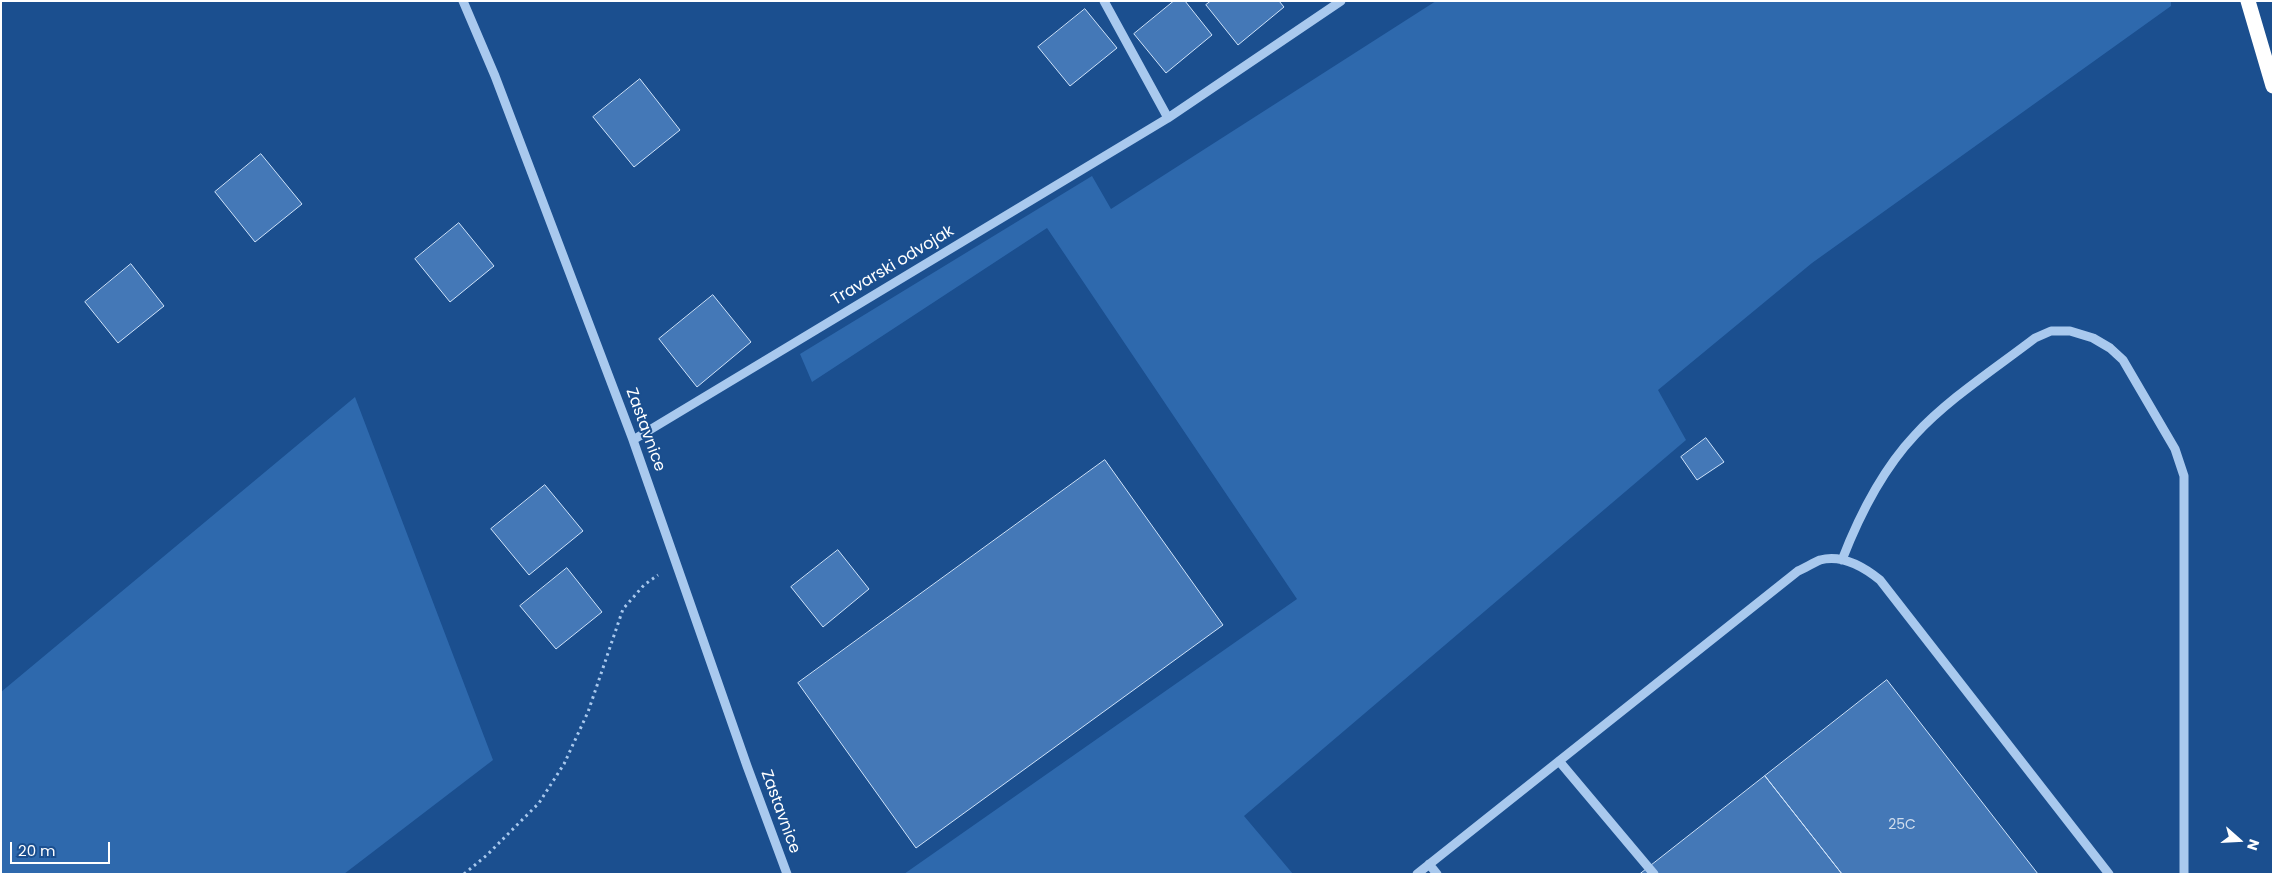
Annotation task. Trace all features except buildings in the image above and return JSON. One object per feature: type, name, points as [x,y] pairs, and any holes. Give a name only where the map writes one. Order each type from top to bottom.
[{"type":"highway","points":[[2248,1],[2273,86]]},
{"type":"street","name":"Zastavnice","points":[[463,1],[495,76],[633,440],[747,766],[787,874]]},
{"type":"street","points":[[1104,1],[1168,118]]},
{"type":"street","name":"Travarski odvojak","points":[[633,440],[1168,118],[1341,1]]},
{"type":"street","points":[[1842,560],[1853,532],[1896,459],[1916,434],[1944,409],[2035,338],[2051,331],[2070,331],[2093,338],[2110,348],[2123,360],[2175,449],[2184,476],[2184,874]]},
{"type":"street","points":[[1417,874],[1798,571],[1822,560],[1842,560],[1864,567],[1880,580],[2109,874]]},
{"type":"street","points":[[1559,761],[1654,874]]},
{"type":"street","points":[[1429,864],[1437,874]]},
{"type":"path","points":[[464,874],[487,855],[539,803],[564,764],[588,712],[623,609],[644,585],[677,563]]},
{"type":"shaded area","points":[[1436,1],[2171,1],[2171,6],[1812,263],[1658,390],[1686,440],[1244,816],[1293,874],[904,874],[1297,599],[1047,228],[812,382],[800,354],[1092,176],[1111,209]]},
{"type":"shaded area","points":[[355,397],[493,760],[344,874],[1,874],[1,692]]}]
